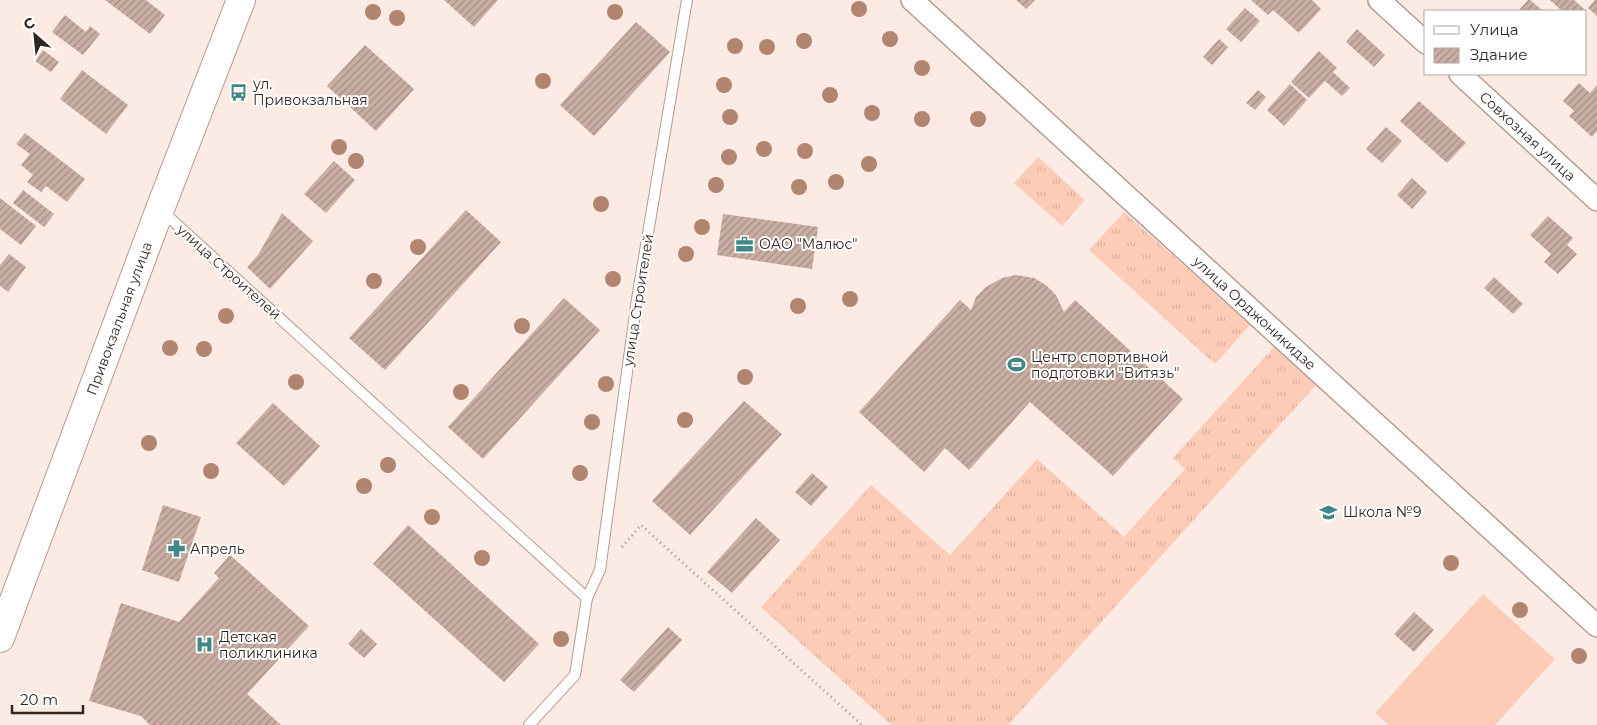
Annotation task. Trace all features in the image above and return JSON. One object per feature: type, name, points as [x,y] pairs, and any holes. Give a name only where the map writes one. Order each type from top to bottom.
[{"type":"main road","name":"Привокзальная улица","points":[[0,638],[160,210],[241,0]]},
{"type":"street","name":"улица Орджоникидзе","points":[[912,0],[1597,626]]},
{"type":"street","points":[[1379,0],[1424,41]]},
{"type":"street","name":"Совхозная улица","points":[[1461,75],[1597,200]]},
{"type":"lane","name":"улица Строителей","points":[[529,725],[575,675],[587,598],[600,570],[637,298],[687,0]]},
{"type":"lane","name":"улица Строителей","points":[[160,210],[587,598]]},
{"type":"path","points":[[600,570],[641,525],[862,725]]},
{"type":"green space","points":[[1038,157],[1085,200],[1062,226],[1014,183]]},
{"type":"green space","points":[[1124,212],[1250,325],[1215,364],[1089,250]]},
{"type":"green space","points":[[1274,347],[1316,385],[1008,725],[891,725],[761,607],[871,485],[950,555],[1037,459],[1124,537],[1185,469],[1173,458]]},
{"type":"green space","points":[[1483,594],[1555,659],[1495,725],[1388,725],[1375,713]]},
{"type":"building","points":[[105,0],[146,0],[165,15],[150,34]]},
{"type":"building","points":[[444,0],[498,0],[474,27]]},
{"type":"building","points":[[1016,0],[1035,0],[1026,9]]},
{"type":"building","points":[[1251,0],[1312,0],[1321,9],[1299,33],[1273,10],[1268,15]]},
{"type":"building","points":[[1530,0],[1542,10],[1519,10]]},
{"type":"building","points":[[1550,0],[1574,0],[1584,9],[1583,10],[1561,10]]},
{"type":"building","points":[[1597,0],[1597,16],[1588,8]]},
{"type":"building","points":[[1245,8],[1260,21],[1241,42],[1226,29]]},
{"type":"building","points":[[65,15],[86,32],[90,26],[100,34],[83,55],[52,32]]},
{"type":"building","points":[[636,22],[670,52],[594,136],[560,105]]},
{"type":"building","points":[[1357,29],[1385,55],[1374,67],[1346,42]]},
{"type":"building","points":[[1219,39],[1228,47],[1212,65],[1203,57]]},
{"type":"building","points":[[365,45],[414,89],[376,131],[327,86]]},
{"type":"building","points":[[43,50],[59,62],[51,72],[35,61]]},
{"type":"building","points":[[1319,51],[1337,68],[1333,72],[1350,88],[1342,96],[1325,81],[1309,98],[1291,82]]},
{"type":"building","points":[[82,70],[128,105],[106,134],[60,99]]},
{"type":"building","points":[[1579,83],[1590,93],[1597,85],[1597,131],[1592,137],[1569,116],[1574,111],[1563,101]]},
{"type":"building","points":[[1290,84],[1307,100],[1284,126],[1267,110]]},
{"type":"building","points":[[1258,90],[1266,97],[1255,110],[1246,103]]},
{"type":"building","points":[[1419,101],[1466,143],[1447,163],[1400,121]]},
{"type":"building","points":[[1386,127],[1402,141],[1382,163],[1366,149]]},
{"type":"building","points":[[25,133],[85,179],[67,202],[46,186],[41,192],[27,182],[33,175],[21,165],[30,154],[16,144]]},
{"type":"building","points":[[334,161],[355,180],[326,213],[304,194]]},
{"type":"building","points":[[1412,178],[1427,192],[1412,209],[1397,195]]},
{"type":"building","points":[[23,190],[54,214],[44,227],[13,203]]},
{"type":"building","points":[[0,198],[36,226],[21,245],[0,229]]},
{"type":"building","points":[[466,210],[501,242],[385,370],[349,338]]},
{"type":"building","points":[[282,213],[313,241],[270,289],[247,267],[258,255]]},
{"type":"building","points":[[723,214],[818,227],[812,269],[717,255]]},
{"type":"building","points":[[1548,216],[1573,238],[1567,245],[1577,254],[1558,274],[1544,262],[1551,254],[1530,235]]},
{"type":"building","points":[[9,254],[26,267],[8,292],[0,286],[0,265]]},
{"type":"building","points":[[1016,275],[1034,278],[1046,285],[1056,295],[1064,312],[1075,300],[1183,399],[1113,476],[1030,402],[969,470],[945,448],[924,472],[859,412],[960,300],[971,310],[976,297],[986,287],[1002,278]]},
{"type":"building","points":[[1494,277],[1523,304],[1513,314],[1484,288]]},
{"type":"building","points":[[564,298],[600,330],[483,459],[448,427]]},
{"type":"building","points":[[744,401],[782,434],[690,535],[652,501]]},
{"type":"building","points":[[273,403],[320,446],[284,486],[236,443]]},
{"type":"building","points":[[812,473],[828,487],[811,506],[795,492]]},
{"type":"building","points":[[163,505],[201,517],[179,582],[142,570]]},
{"type":"building","points":[[756,518],[780,540],[732,593],[707,572]]},
{"type":"building","points":[[408,525],[539,644],[504,682],[373,564]]},
{"type":"building","points":[[230,555],[309,626],[247,694],[281,725],[150,725],[141,716],[89,701],[121,603],[179,622],[219,578],[214,573]]},
{"type":"building","points":[[1414,612],[1434,630],[1414,652],[1394,634]]},
{"type":"building","points":[[668,627],[682,640],[634,692],[620,680]]},
{"type":"building","points":[[361,629],[377,644],[364,658],[348,644]]},
{"type":"place","name":"ул. Привокзальная","points":[[239,92]]},
{"type":"place","name":"ОАО \"Малюс\"","points":[[745,244]]},
{"type":"place","name":"Центр спортивной подготовки \"Витязь\"","points":[[1017,365]]},
{"type":"place","name":"Школа №9","points":[[1329,512]]},
{"type":"place","name":"Апрель","points":[[176,549]]},
{"type":"place","name":"Детская поликлиника","points":[[205,645]]}]
